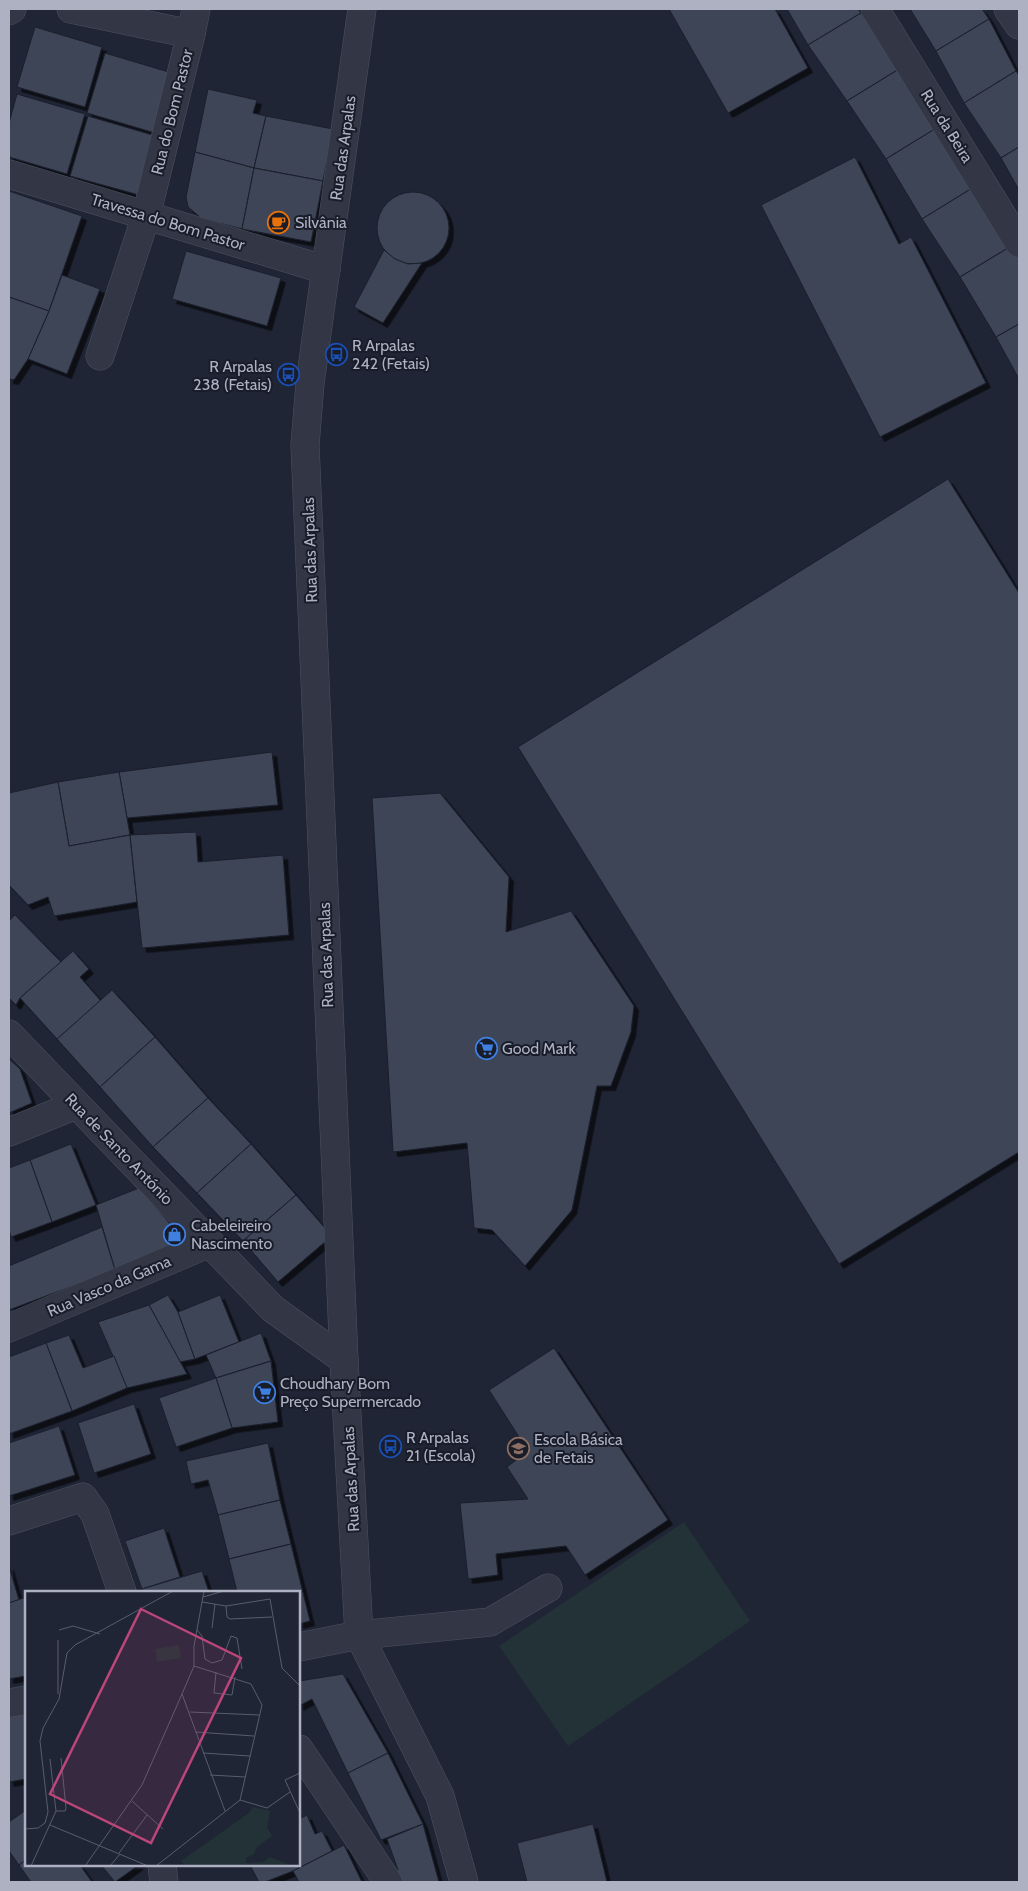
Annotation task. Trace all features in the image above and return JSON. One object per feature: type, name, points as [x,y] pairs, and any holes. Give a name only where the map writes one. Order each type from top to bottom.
[{"type":"street","points":[[71,9],[194,21]]},
{"type":"street","name":"Rua das Arpalas","points":[[362,9],[310,382],[305,445],[344,1360],[359,1635],[440,1796],[464,1882]]},
{"type":"street","name":"Rua da Beira","points":[[875,9],[1019,243]]},
{"type":"street","points":[[1008,9],[1019,25]]},
{"type":"street","name":"Rua do Bom Pastor","points":[[100,356],[146,216],[194,21]]},
{"type":"street","name":"Travessa do Bom Pastor","points":[[9,174],[326,270]]},
{"type":"street","name":"Rua de Santo António","points":[[9,1034],[273,1310],[344,1360]]},
{"type":"street","points":[[9,1132],[76,1105]]},
{"type":"street","name":"Rua Vasco da Gama","points":[[9,1328],[210,1243]]},
{"type":"street","points":[[9,1520],[83,1497],[95,1514],[122,1591]]},
{"type":"street","points":[[300,1646],[359,1635],[490,1622],[548,1588]]},
{"type":"street","points":[[9,1703],[25,1700]]},
{"type":"street","points":[[300,1750],[388,1882]]},
{"type":"street","points":[[162,1866],[164,1882]]},
{"type":"shaded area","points":[[684,1522],[750,1621],[568,1746],[499,1646]]},
{"type":"building","points":[[669,9],[775,9],[808,68],[728,113]]},
{"type":"building","points":[[787,9],[858,9],[861,13],[808,45]]},
{"type":"building","points":[[910,9],[982,9],[989,19],[936,51]]},
{"type":"building","points":[[861,13],[899,69],[847,101],[808,45]]},
{"type":"building","points":[[989,19],[1016,71],[964,103],[936,51]]},
{"type":"building","points":[[35,27],[102,47],[85,107],[17,87]]},
{"type":"building","points":[[105,53],[172,73],[155,133],[87,113]]},
{"type":"building","points":[[899,69],[938,127],[886,159],[847,101]]},
{"type":"building","points":[[1016,71],[1019,75],[1019,147],[1001,158],[964,103]]},
{"type":"building","points":[[208,89],[257,100],[253,113],[266,116],[254,168],[195,152]]},
{"type":"building","points":[[17,94],[85,114],[67,174],[9,157],[9,123]]},
{"type":"building","points":[[88,116],[156,136],[139,195],[70,176]]},
{"type":"building","points":[[266,116],[333,129],[323,181],[254,168]]},
{"type":"building","points":[[938,127],[974,187],[922,219],[886,159]]},
{"type":"building","points":[[1019,147],[1019,190],[1001,158]]},
{"type":"building","points":[[195,152],[254,168],[242,229],[201,218],[188,207],[186,197]]},
{"type":"building","points":[[855,157],[899,244],[911,237],[986,383],[880,437],[761,205]]},
{"type":"building","points":[[254,168],[323,181],[311,242],[242,229]]},
{"type":"building","points":[[974,187],[1013,245],[960,277],[922,219]]},
{"type":"building","points":[[9,191],[82,216],[49,311],[9,297]]},
{"type":"building","points":[[413,192],[433,198],[443,208],[449,228],[443,248],[433,258],[413,264],[393,258],[383,248],[377,228],[383,208],[393,198]]},
{"type":"building","points":[[1013,245],[1019,257],[1019,324],[996,337],[960,277]]},
{"type":"building","points":[[384,250],[395,259],[408,264],[422,263],[383,323],[354,307]]},
{"type":"building","points":[[186,251],[281,278],[267,326],[172,299]]},
{"type":"building","points":[[62,275],[100,289],[67,374],[28,359]]},
{"type":"building","points":[[9,297],[49,311],[28,359],[14,380],[9,379]]},
{"type":"building","points":[[1019,324],[1019,379],[996,337]]},
{"type":"building","points":[[948,479],[1019,593],[1019,1152],[839,1264],[518,747]]},
{"type":"building","points":[[272,752],[278,805],[127,818],[119,772]]},
{"type":"building","points":[[119,772],[130,835],[69,846],[58,782]]},
{"type":"building","points":[[58,782],[69,846],[130,835],[137,902],[54,916],[48,897],[28,905],[9,885],[9,793]]},
{"type":"building","points":[[440,793],[509,877],[506,932],[571,911],[634,1006],[631,1032],[611,1086],[597,1086],[572,1210],[525,1266],[492,1230],[474,1228],[467,1143],[393,1152],[372,798]]},
{"type":"building","points":[[196,832],[198,862],[283,855],[289,935],[142,948],[130,835]]},
{"type":"building","points":[[15,915],[61,962],[20,998],[16,1005],[9,998],[9,921]]},
{"type":"building","points":[[73,951],[89,969],[80,977],[101,1001],[57,1039],[20,998]]},
{"type":"building","points":[[112,990],[155,1037],[100,1087],[57,1039]]},
{"type":"building","points":[[155,1037],[208,1098],[153,1147],[100,1087]]},
{"type":"building","points":[[9,1059],[20,1069],[32,1103],[9,1113]]},
{"type":"building","points":[[208,1098],[251,1144],[197,1193],[153,1147]]},
{"type":"building","points":[[71,1144],[96,1205],[52,1222],[30,1160]]},
{"type":"building","points":[[251,1144],[296,1195],[243,1241],[197,1193]]},
{"type":"building","points":[[30,1160],[52,1222],[11,1237],[9,1230],[9,1168]]},
{"type":"building","points":[[139,1188],[186,1242],[115,1270],[96,1205]]},
{"type":"building","points":[[296,1195],[332,1236],[278,1282],[243,1241]]},
{"type":"building","points":[[102,1227],[115,1270],[9,1310],[9,1266]]},
{"type":"building","points":[[168,1295],[178,1312],[195,1359],[180,1362],[149,1305]]},
{"type":"building","points":[[220,1295],[239,1342],[195,1359],[178,1312]]},
{"type":"building","points":[[149,1305],[187,1374],[127,1388],[98,1322]]},
{"type":"building","points":[[261,1333],[271,1361],[216,1378],[206,1355]]},
{"type":"building","points":[[69,1335],[83,1368],[114,1356],[127,1388],[72,1411],[46,1343]]},
{"type":"building","points":[[46,1343],[72,1411],[9,1434],[9,1357]]},
{"type":"building","points":[[554,1348],[668,1520],[585,1575],[566,1546],[496,1554],[498,1575],[468,1579],[460,1503],[528,1499],[507,1467],[528,1451],[489,1390]]},
{"type":"building","points":[[271,1361],[278,1422],[232,1428],[216,1378]]},
{"type":"building","points":[[216,1378],[232,1428],[176,1447],[159,1398]]},
{"type":"building","points":[[134,1404],[151,1454],[94,1473],[78,1423]]},
{"type":"building","points":[[59,1426],[75,1475],[9,1496],[9,1443]]},
{"type":"building","points":[[268,1443],[280,1500],[218,1515],[208,1480],[191,1484],[186,1461]]},
{"type":"building","points":[[280,1500],[291,1544],[229,1559],[218,1515]]},
{"type":"building","points":[[164,1528],[180,1577],[142,1589],[125,1541]]},
{"type":"building","points":[[291,1544],[310,1621],[300,1624],[300,1591],[237,1591],[229,1559]]},
{"type":"building","points":[[9,1566],[19,1600],[9,1603]]},
{"type":"building","points":[[202,1571],[209,1591],[143,1591],[142,1589]]},
{"type":"building","points":[[25,1597],[25,1676],[9,1679],[9,1603]]},
{"type":"building","points":[[343,1674],[388,1753],[348,1773],[312,1699],[300,1705],[300,1681]]},
{"type":"building","points":[[25,1711],[25,1779],[9,1782],[9,1714]]},
{"type":"building","points":[[388,1753],[423,1824],[381,1840],[348,1773]]},
{"type":"building","points":[[25,1811],[25,1861],[19,1865],[9,1851],[9,1822]]},
{"type":"building","points":[[307,1815],[315,1834],[322,1831],[332,1851],[293,1871],[265,1882],[259,1882],[251,1866],[300,1866],[300,1818]]},
{"type":"building","points":[[423,1824],[439,1882],[398,1882],[392,1873],[398,1870],[387,1839]]},
{"type":"building","points":[[593,1824],[607,1882],[527,1882],[517,1843]]},
{"type":"building","points":[[344,1845],[362,1882],[299,1882],[293,1871]]},
{"type":"building","points":[[25,1861],[25,1866],[81,1866],[92,1882],[31,1882],[19,1865]]},
{"type":"building","points":[[102,1866],[138,1866],[115,1882]]},
{"type":"place","name":"Silvânia","points":[[279,222]]},
{"type":"place","name":"R Arpalas 242 (Fetais)","points":[[336,354]]},
{"type":"place","name":"R Arpalas 238 (Fetais)","points":[[288,375]]},
{"type":"place","name":"Good Mark","points":[[486,1048]]},
{"type":"place","name":"Cabeleireiro Nascimento","points":[[175,1234]]},
{"type":"place","name":"Choudhary Bom Preço Supermercado","points":[[264,1392]]},
{"type":"place","name":"R Arpalas 21 (Escola)","points":[[390,1446]]},
{"type":"place","name":"Escola Básica de Fetais","points":[[518,1448]]}]
